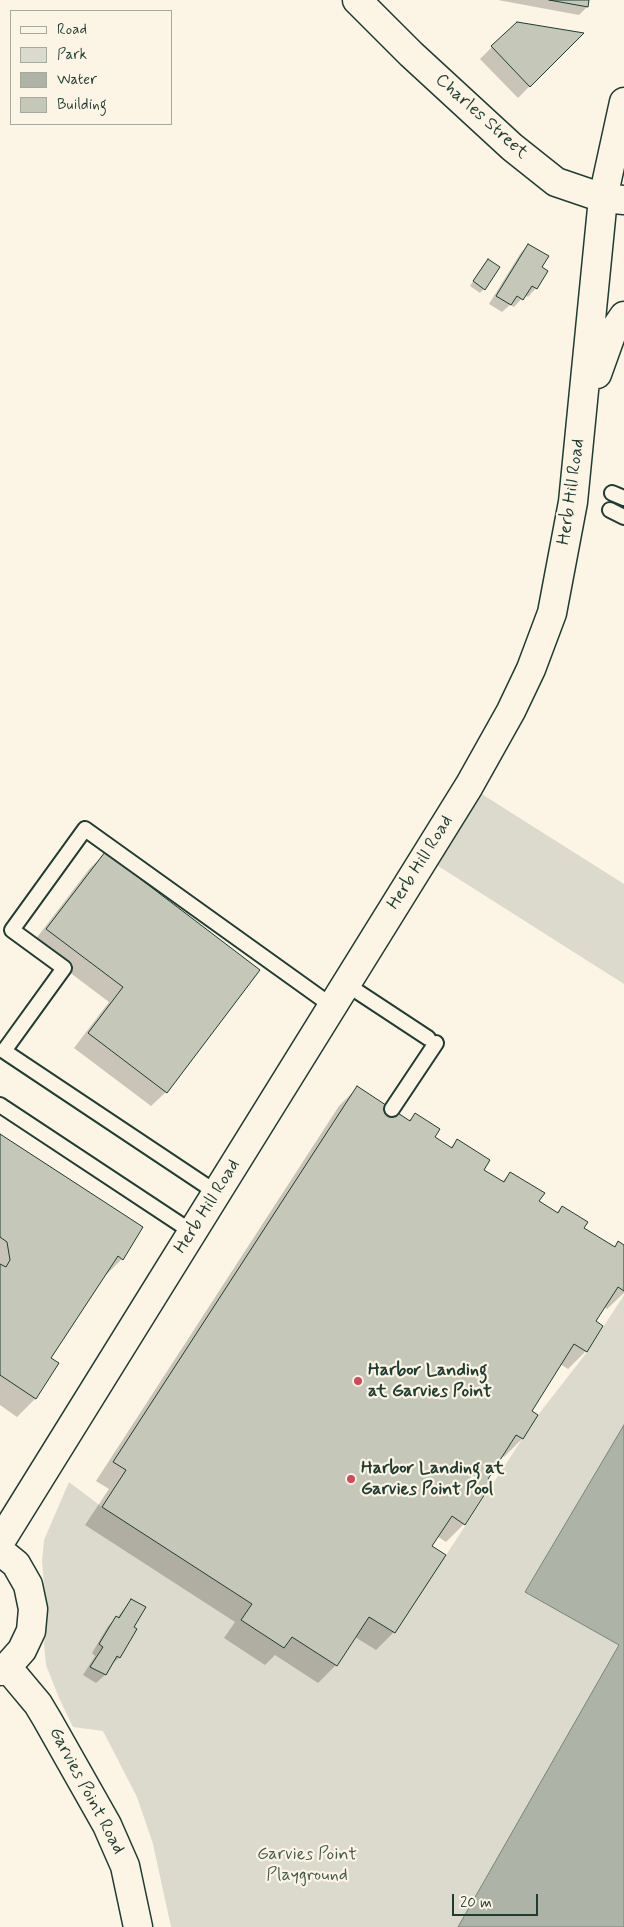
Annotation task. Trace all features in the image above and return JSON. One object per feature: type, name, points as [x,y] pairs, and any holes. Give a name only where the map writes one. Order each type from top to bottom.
[{"type":"street","name":"Charles Street","points":[[357,0],[411,54],[512,147],[556,182],[614,199]]},
{"type":"street","name":"Herb Hill Road","points":[[0,1542],[469,786],[507,718],[531,669],[553,604],[573,502],[614,199],[624,102]]},
{"type":"street","points":[[584,410],[611,335],[624,316]]},
{"type":"street","points":[[0,1552],[16,1564],[28,1585],[33,1609],[31,1631],[28,1638],[22,1650],[4,1669]]},
{"type":"street","name":"Garvies Point Road","points":[[4,1669],[38,1704],[48,1719],[107,1825],[125,1866],[138,1927]]},
{"type":"lane","points":[[610,510],[624,517]]},
{"type":"lane","points":[[216,1193],[2,1049],[64,968],[12,930],[85,829],[339,995],[432,1040],[392,1109]]},
{"type":"lane","points":[[0,1105],[192,1232]]},
{"type":"green space","points":[[469,786],[624,884],[624,984],[424,857]]},
{"type":"green space","name":"Garvies Point Playground","points":[[624,1295],[624,1425],[525,1592],[619,1645],[458,1927],[171,1927],[153,1844],[137,1797],[103,1731],[73,1727],[46,1665],[44,1644],[46,1603],[42,1562],[44,1540],[69,1482],[102,1507],[252,1604],[241,1620],[284,1648],[292,1637],[337,1666],[369,1617],[446,1555],[538,1415],[587,1352]]},
{"type":"water","points":[[624,1425],[624,1927],[458,1927],[619,1645],[525,1592]]},
{"type":"building","points":[[549,0],[589,0],[588,7]]},
{"type":"building","points":[[517,22],[584,33],[530,87],[491,46]]},
{"type":"building","points":[[528,244],[549,256],[542,267],[548,271],[537,289],[532,286],[523,300],[517,296],[511,305],[496,296]]},
{"type":"building","points":[[488,259],[500,267],[485,290],[473,281]]},
{"type":"building","points":[[105,852],[260,970],[167,1093],[88,1033],[123,987],[46,929]]},
{"type":"building","name":"Harbor Landing at Garvies Point","points":[[357,1086],[410,1121],[415,1113],[440,1129],[435,1137],[452,1148],[457,1139],[490,1160],[484,1170],[504,1182],[510,1172],[545,1193],[539,1201],[558,1213],[562,1206],[588,1222],[584,1228],[615,1247],[618,1241],[624,1245],[624,1291],[618,1287],[596,1321],[603,1326],[587,1352],[574,1344],[532,1411],[538,1415],[523,1439],[516,1435],[488,1479],[492,1483],[465,1525],[452,1516],[432,1546],[446,1555],[395,1633],[369,1617],[337,1666],[292,1637],[284,1648],[241,1620],[252,1604],[102,1507],[126,1470],[113,1462]]},
{"type":"building","points":[[0,1134],[143,1227],[123,1260],[118,1256],[51,1358],[59,1363],[36,1399],[0,1375],[0,1264],[6,1267],[10,1260],[7,1242],[0,1237]]},
{"type":"building","points":[[131,1599],[146,1607],[134,1627],[137,1629],[120,1658],[117,1656],[106,1675],[90,1667],[103,1647],[99,1644],[116,1616],[119,1618]]},
{"type":"place","name":"Harbor Landing at Garvies Point","points":[[358,1381]]},
{"type":"place","name":"Harbor Landing at Garvies Point Pool","points":[[351,1479]]}]
